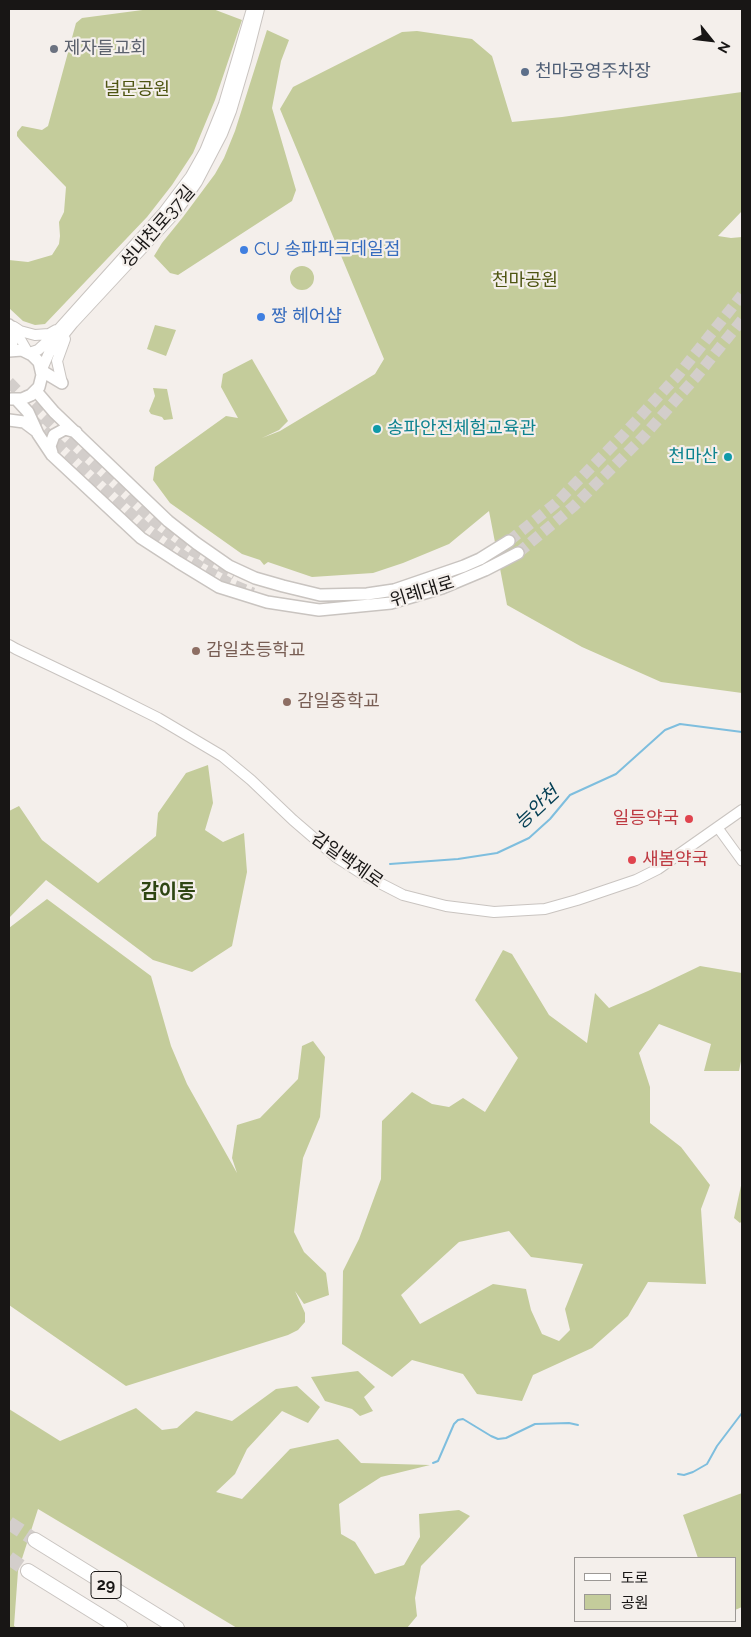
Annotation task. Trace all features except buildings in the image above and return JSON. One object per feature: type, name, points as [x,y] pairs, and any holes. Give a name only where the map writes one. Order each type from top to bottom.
[{"type":"highway","name":"29","points":[[35,1540],[177,1628]]},
{"type":"highway","name":"29","points":[[28,1571],[120,1628]]},
{"type":"main road","name":"성내천로37길","points":[[28,352],[41,347],[131,254],[169,220],[197,182],[231,111],[253,15],[259,9]]},
{"type":"main road","name":"성내천로37길","points":[[42,370],[49,353],[131,254]]},
{"type":"main road","points":[[62,383],[57,361],[60,349],[73,323]]},
{"type":"main road","points":[[59,328],[49,334],[42,335],[10,328],[13,340],[9,350],[28,352],[37,360],[42,370],[62,383]]},
{"type":"main road","points":[[12,399],[25,398],[36,391],[41,383],[42,370]]},
{"type":"main road","name":"위례대로","points":[[36,391],[54,412],[168,521],[229,566],[256,578],[320,595],[367,594],[394,590],[464,566],[480,559],[509,541]]},
{"type":"main road","name":"위례대로","points":[[12,399],[28,412],[38,434],[52,455],[141,538],[219,587],[267,602],[319,610],[391,604],[442,588],[485,570],[518,553]]},
{"type":"main road","points":[[9,420],[24,422],[38,434]]},
{"type":"main road","points":[[52,455],[50,446],[54,435],[65,429],[76,432]]},
{"type":"main road","name":"감일백제로","points":[[9,645],[136,707],[215,752],[251,780],[336,857],[376,882],[403,895],[446,906],[494,912],[545,909],[636,880],[658,869],[742,810]]},
{"type":"street","points":[[10,328],[28,352]]},
{"type":"street","points":[[718,828],[742,861]]},
{"type":"green space","name":"널문공원","points":[[150,9],[213,9],[242,20],[215,100],[193,153],[172,185],[147,217],[45,324],[35,325],[23,321],[9,308],[9,260],[28,262],[52,255],[59,244],[59,222],[64,212],[66,187],[21,141],[17,136],[17,132],[22,126],[42,130],[48,126],[76,23],[82,18]]},
{"type":"green space","points":[[267,30],[289,40],[281,61],[272,108],[296,190],[292,201],[178,275],[170,273],[154,256],[215,174],[224,158],[235,131]]},
{"type":"green space","name":"천마공원","points":[[417,31],[472,39],[492,56],[512,122],[562,117],[742,92],[742,211],[718,236],[742,237],[742,693],[661,682],[582,647],[507,605],[489,511],[449,544],[403,563],[373,573],[312,577],[268,562],[264,565],[260,560],[242,554],[170,503],[153,480],[155,467],[226,416],[238,418],[221,387],[223,374],[252,359],[288,421],[279,430],[262,438],[280,431],[375,374],[384,359],[280,109],[293,87],[402,32]]},
{"type":"green space","points":[[302,266],[310,270],[314,278],[310,286],[302,290],[294,286],[290,278],[294,270]]},
{"type":"green space","points":[[155,325],[176,330],[166,356],[147,349]]},
{"type":"green space","points":[[153,388],[167,389],[173,419],[164,420],[162,417],[151,414],[149,411],[155,396]]},
{"type":"green space","points":[[208,765],[213,803],[205,830],[223,842],[244,833],[247,872],[232,946],[192,972],[153,960],[46,880],[9,918],[9,811],[19,806],[42,840],[98,883],[156,836],[158,813],[186,773]]},
{"type":"green space","points":[[47,899],[151,976],[171,1046],[187,1084],[237,1173],[232,1158],[237,1125],[260,1118],[298,1079],[302,1046],[313,1041],[325,1057],[320,1117],[303,1158],[294,1232],[304,1252],[326,1273],[329,1295],[304,1304],[295,1291],[305,1313],[305,1322],[298,1330],[288,1335],[126,1386],[9,1305],[9,928]]},
{"type":"green space","points":[[503,950],[512,954],[549,1015],[587,1043],[595,993],[609,1008],[700,966],[742,973],[742,1056],[739,1071],[704,1071],[711,1044],[659,1024],[639,1053],[650,1087],[650,1123],[681,1147],[710,1185],[701,1209],[706,1284],[648,1282],[628,1316],[592,1348],[533,1375],[522,1401],[477,1394],[463,1374],[412,1360],[392,1377],[342,1344],[343,1271],[359,1239],[381,1179],[382,1121],[412,1092],[432,1104],[449,1107],[463,1098],[485,1112],[518,1058],[475,1000]],"holes":[[[509,1231],[531,1257],[583,1264],[565,1309],[570,1330],[559,1341],[542,1334],[531,1310],[526,1289],[493,1284],[420,1324],[401,1295],[459,1242]]]},
{"type":"green space","points":[[742,1181],[742,1221],[740,1223],[734,1218]]},
{"type":"green space","points":[[358,1371],[375,1387],[364,1397],[373,1411],[360,1416],[352,1409],[325,1401],[311,1377]]},
{"type":"green space","points":[[297,1386],[320,1407],[308,1423],[282,1411],[247,1449],[235,1474],[216,1492],[242,1499],[290,1449],[338,1439],[361,1463],[430,1465],[381,1477],[339,1504],[341,1534],[355,1542],[375,1574],[404,1565],[420,1537],[419,1514],[459,1510],[470,1516],[421,1566],[415,1598],[417,1616],[407,1628],[237,1628],[38,1509],[18,1571],[14,1626],[17,1628],[9,1628],[9,1409],[60,1441],[136,1408],[162,1430],[177,1428],[196,1411],[232,1421],[276,1389]]},
{"type":"green space","points":[[742,1493],[742,1607],[736,1610],[736,1557],[698,1557],[683,1515]]},
{"type":"waterway","name":"능안천","points":[[390,864],[458,859],[497,853],[529,838],[550,819],[570,795],[616,774],[665,730],[680,724],[742,732]]},
{"type":"waterway","points":[[678,1474],[684,1475],[693,1472],[707,1464],[717,1446],[742,1413]]},
{"type":"waterway","points":[[433,1463],[438,1461],[454,1424],[458,1420],[463,1419],[498,1439],[506,1438],[535,1424],[569,1423],[578,1425]]},
{"type":"tunnel","points":[[509,541],[556,503],[624,434],[679,374],[742,295]]},
{"type":"tunnel","points":[[518,553],[574,506],[644,436],[696,377],[742,320]]},
{"type":"tunnel","points":[[9,382],[67,440],[154,521],[191,550],[235,574]]},
{"type":"tunnel","points":[[32,419],[148,530],[206,570],[229,583],[253,593]]},
{"type":"tunnel","points":[[9,1523],[35,1540]]},
{"type":"tunnel","points":[[9,1558],[28,1571]]},
{"type":"place","name":"제자들교회","points":[[54,49]]},
{"type":"place","name":"천마공영주차장","points":[[525,72]]},
{"type":"place","name":"CU 송파파크데일점","points":[[244,250]]},
{"type":"place","name":"짱 헤어샵","points":[[261,317]]},
{"type":"place","name":"송파안전체험교육관","points":[[377,429]]},
{"type":"place","name":"천마산","points":[[728,457]]},
{"type":"place","name":"감일초등학교","points":[[196,651]]},
{"type":"place","name":"감일중학교","points":[[287,702]]},
{"type":"place","name":"일등약국","points":[[689,819]]},
{"type":"place","name":"새봄약국","points":[[632,860]]},
{"type":"district","name":"감이동","points":[[168,892]]}]
